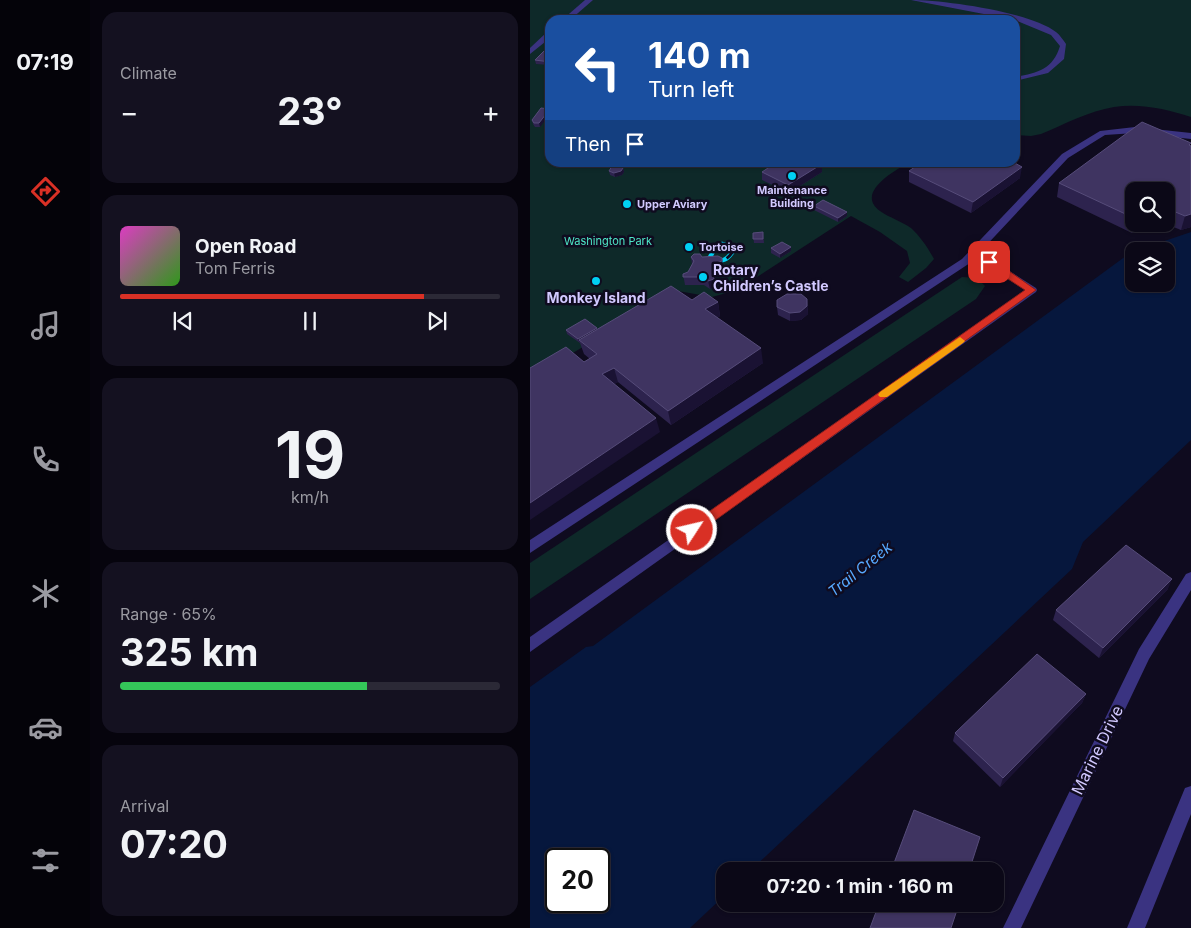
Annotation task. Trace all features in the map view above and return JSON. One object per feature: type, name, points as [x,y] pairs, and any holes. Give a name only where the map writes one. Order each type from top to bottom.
[{"type":"street","points":[[572,15],[589,0]]},
{"type":"street","points":[[915,0],[1001,15]]},
{"type":"street","points":[[1020,20],[1038,26],[1060,38],[1064,46],[1064,53],[1053,66],[1040,74],[1020,78]]},
{"type":"street","points":[[530,52],[545,38]]},
{"type":"street","points":[[530,546],[961,264],[1065,156],[1103,133],[1135,130],[1191,136]]},
{"type":"street","points":[[530,645],[1032,290],[974,252]]},
{"type":"street","name":"Marine Drive","points":[[1012,928],[1144,654],[1191,578]]},
{"type":"street","points":[[1136,928],[1191,794]]},
{"type":"green space","name":"Washington Park","points":[[530,0],[1191,0],[1191,117],[1153,108],[1134,106],[1114,107],[1095,111],[1041,134],[1031,136],[1020,135],[1020,15],[545,15],[545,167],[901,167],[879,183],[872,197],[873,204],[880,211],[911,228],[924,242],[934,259],[908,282],[899,277],[910,263],[907,251],[880,232],[851,216],[737,290],[712,297],[678,291],[571,354],[530,386]]},
{"type":"green space","points":[[962,277],[977,278],[985,286],[976,299],[530,599],[530,563]]},
{"type":"water","name":"Trail Creek","points":[[1191,232],[1191,440],[1083,542],[1072,569],[760,862],[716,862],[716,903],[690,928],[530,928],[530,687],[586,647],[593,646],[1125,257],[1125,292],[1175,292],[1175,242],[1162,242]]},
{"type":"building","points":[[545,50],[545,61],[535,60]]},
{"type":"building","points":[[541,108],[545,108],[545,115],[539,123],[534,123],[532,120]]},
{"type":"building","points":[[1142,122],[1191,143],[1189,145],[1191,146],[1191,214],[1185,216],[1175,212],[1175,182],[1125,182],[1125,214],[1059,183]]},
{"type":"building","points":[[611,167],[623,168],[621,171],[614,173],[609,171]]},
{"type":"building","points":[[770,167],[817,167],[788,185],[762,172]]},
{"type":"building","points":[[915,167],[1022,167],[973,202],[909,171]]},
{"type":"building","points":[[823,200],[847,212],[838,218],[814,206]]},
{"type":"building","points":[[763,232],[763,239],[753,239],[753,233]]},
{"type":"building","points":[[782,242],[791,247],[780,254],[771,248]]},
{"type":"building","points":[[694,254],[700,254],[702,257],[718,256],[722,258],[722,261],[716,263],[712,274],[714,279],[708,281],[703,277],[683,277],[683,274],[688,272],[694,261],[691,257]]},
{"type":"building","points":[[671,286],[692,300],[704,292],[718,302],[705,309],[761,348],[668,411],[614,368],[602,374],[656,418],[530,503],[530,368],[566,347],[584,362],[597,354],[579,340]]},
{"type":"building","points":[[787,294],[801,294],[807,299],[807,306],[800,312],[790,313],[777,307],[777,300]]},
{"type":"building","points":[[585,319],[597,328],[578,339],[566,330]]},
{"type":"building","points":[[1126,545],[1172,579],[1103,648],[1056,610]]},
{"type":"building","points":[[1037,654],[1086,694],[1003,778],[955,733]]},
{"type":"building","points":[[914,810],[980,837],[972,862],[894,862]]},
{"type":"building","points":[[876,912],[956,912],[951,928],[870,928]]},
{"type":"railway","points":[[722,244],[735,248],[725,260],[709,259],[716,246],[722,244]]},
{"type":"slow traffic","points":[[884,395],[960,341]]},
{"type":"place","name":"Maintenance Building","points":[[792,176]]},
{"type":"place","name":"Upper Aviary","points":[[627,204]]},
{"type":"place","name":"Tortoise","points":[[689,247]]},
{"type":"place","name":"Rotary Children’s Castle","points":[[703,277]]},
{"type":"place","name":"Monkey Island","points":[[596,281]]},
{"type":"route","points":[[692,530],[1032,290],[989,262]]}]
